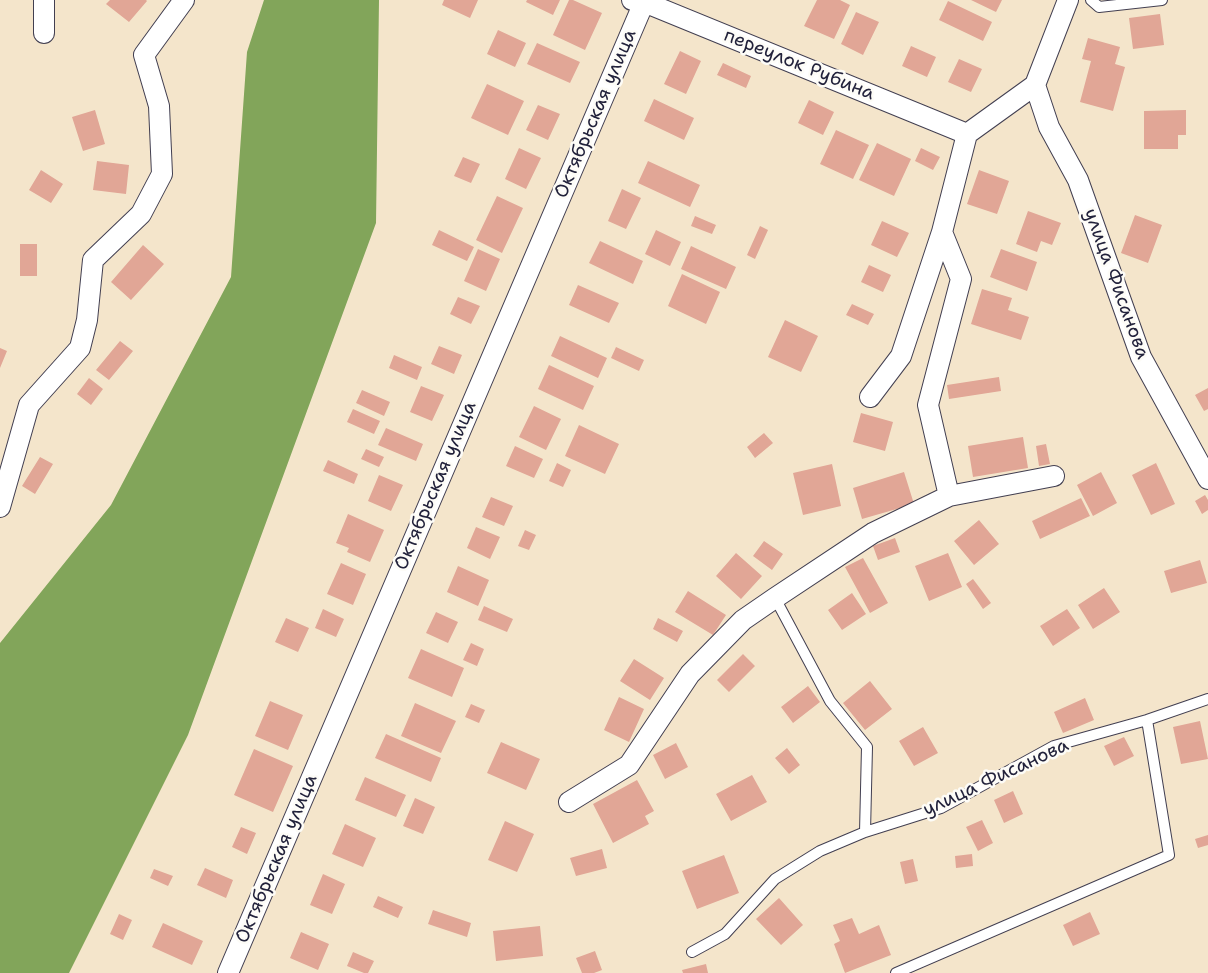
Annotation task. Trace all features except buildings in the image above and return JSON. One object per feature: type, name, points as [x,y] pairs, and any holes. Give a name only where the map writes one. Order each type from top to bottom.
[{"type":"street","points":[[44,0],[44,33]]},
{"type":"street","points":[[0,506],[29,405],[80,348],[87,320],[93,260],[141,214],[162,174],[159,106],[144,54],[184,0]]},
{"type":"street","points":[[870,397],[901,356],[942,232],[968,134],[1035,86],[1068,0]]},
{"type":"street","name":"переулок Рубина","points":[[639,1],[968,134]]},
{"type":"street","name":"Октябрьская улица","points":[[228,973],[639,1]]},
{"type":"street","name":"улица Фисанова","points":[[1035,86],[1049,127],[1078,180],[1141,357],[1208,479]]},
{"type":"street","points":[[942,232],[961,279],[928,405],[948,496]]},
{"type":"street","points":[[569,802],[629,765],[690,674],[743,620],[775,598],[873,533],[948,496],[1054,476]]},
{"type":"lane","points":[[1091,0],[1099,7],[1162,0]]},
{"type":"lane","points":[[775,598],[830,701],[867,747],[865,832]]},
{"type":"lane","name":"улица Фисанова","points":[[692,952],[725,934],[775,879],[820,850],[865,832],[941,808],[1054,746],[1147,720],[1208,699]]},
{"type":"lane","points":[[896,973],[1169,855],[1147,720]]},
{"type":"green space","points":[[264,0],[379,0],[376,223],[188,735],[69,973],[0,973],[0,643],[111,505],[231,277],[247,52]]}]
